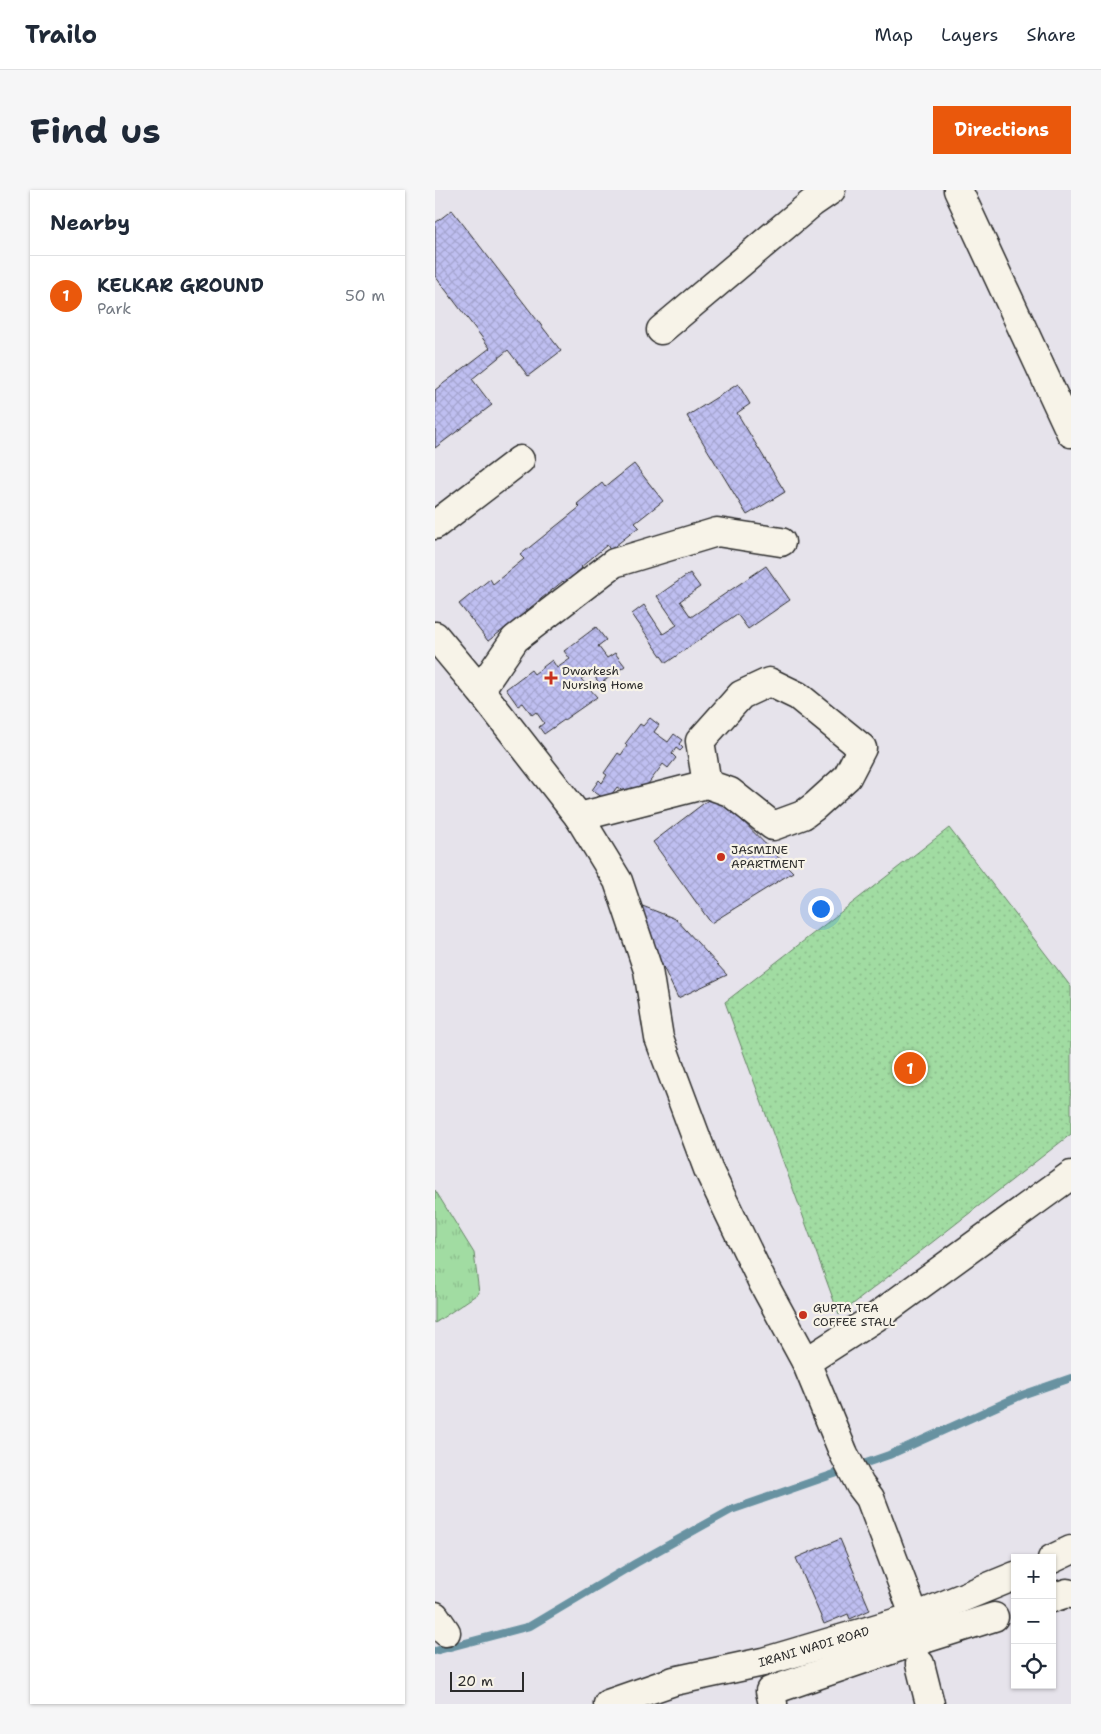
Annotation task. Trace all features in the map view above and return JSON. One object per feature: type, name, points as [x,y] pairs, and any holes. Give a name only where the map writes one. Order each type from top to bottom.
[{"type":"street","points":[[661,330],[831,190]]},
{"type":"street","points":[[957,190],[1071,433]]},
{"type":"street","points":[[435,525],[520,460]]},
{"type":"street","points":[[480,690],[515,639],[614,563],[717,532],[781,542]]},
{"type":"street","points":[[435,636],[480,690],[579,817],[618,881],[648,970],[659,1038],[708,1169],[761,1281],[806,1362],[844,1454],[859,1485],[870,1498],[930,1704]]},
{"type":"street","points":[[579,817],[707,784],[730,792],[773,826],[803,815],[815,806],[847,777],[862,748],[798,696],[769,682],[741,695],[700,741],[707,784]]},
{"type":"street","points":[[806,1362],[877,1317],[1071,1175]]},
{"type":"street","points":[[1056,1557],[1071,1550]]},
{"type":"street","name":"IRANI WADI ROAD","points":[[608,1704],[674,1681],[763,1662],[909,1637],[985,1589],[1011,1578]]},
{"type":"street","points":[[763,1662],[772,1697],[909,1637],[1004,1614],[985,1589]]},
{"type":"street","points":[[1056,1597],[1067,1593],[1071,1594]]},
{"type":"green space","points":[[949,828],[1071,987],[1071,1134],[839,1315],[725,1002]]},
{"type":"green space","points":[[435,1190],[474,1253],[479,1293],[435,1323]]},
{"type":"building","points":[[452,210],[561,351],[528,376],[508,350],[472,379],[492,405],[435,448],[435,390],[490,348],[435,276],[435,223]]},
{"type":"building","points":[[738,384],[750,404],[737,413],[785,492],[747,515],[687,416]]},
{"type":"building","points":[[634,464],[663,501],[635,523],[639,527],[610,550],[607,545],[565,583],[563,581],[525,612],[528,615],[510,628],[508,626],[488,641],[459,604],[490,579],[493,584],[524,559],[520,555],[580,507],[577,504],[602,483],[605,487]]},
{"type":"building","points":[[766,566],[790,600],[748,629],[737,614],[666,663],[632,614],[644,605],[663,634],[677,625],[657,596],[690,573],[700,587],[680,601],[691,617]]},
{"type":"building","points":[[596,627],[606,640],[598,646],[607,658],[615,653],[625,666],[600,684],[591,672],[581,679],[597,697],[544,734],[539,727],[544,723],[536,712],[532,715],[523,703],[518,706],[506,689],[531,670],[534,674],[552,660],[557,668],[570,659],[564,651]]},
{"type":"building","points":[[650,718],[659,725],[654,732],[668,742],[674,734],[682,740],[679,744],[683,748],[680,751],[676,748],[672,754],[676,758],[668,768],[663,764],[648,784],[654,787],[631,819],[620,810],[630,796],[617,787],[607,801],[592,790],[599,780],[602,783],[607,775],[604,773],[618,753],[621,755],[627,746],[625,744],[640,724],[643,726]]},
{"type":"building","name":"JASMINE APARTMENT","points":[[716,794],[793,872],[711,923],[653,842]]},
{"type":"building","points":[[632,902],[676,919],[727,975],[678,998]]},
{"type":"building","points":[[840,1539],[870,1610],[850,1619],[848,1614],[824,1624],[796,1558]]},
{"type":"waterway","points":[[435,1651],[530,1626],[636,1563],[731,1510],[889,1455],[1022,1395],[1071,1378]]},
{"type":"place","name":"Dwarkesh Nursing Home","points":[[551,678]]},
{"type":"place","name":"JASMINE APARTMENT","points":[[721,857]]},
{"type":"place","name":"KELKAR GROUND","points":[[910,1068]]},
{"type":"place","name":"GUPTA TEA COFFEE STALL","points":[[803,1315]]}]
